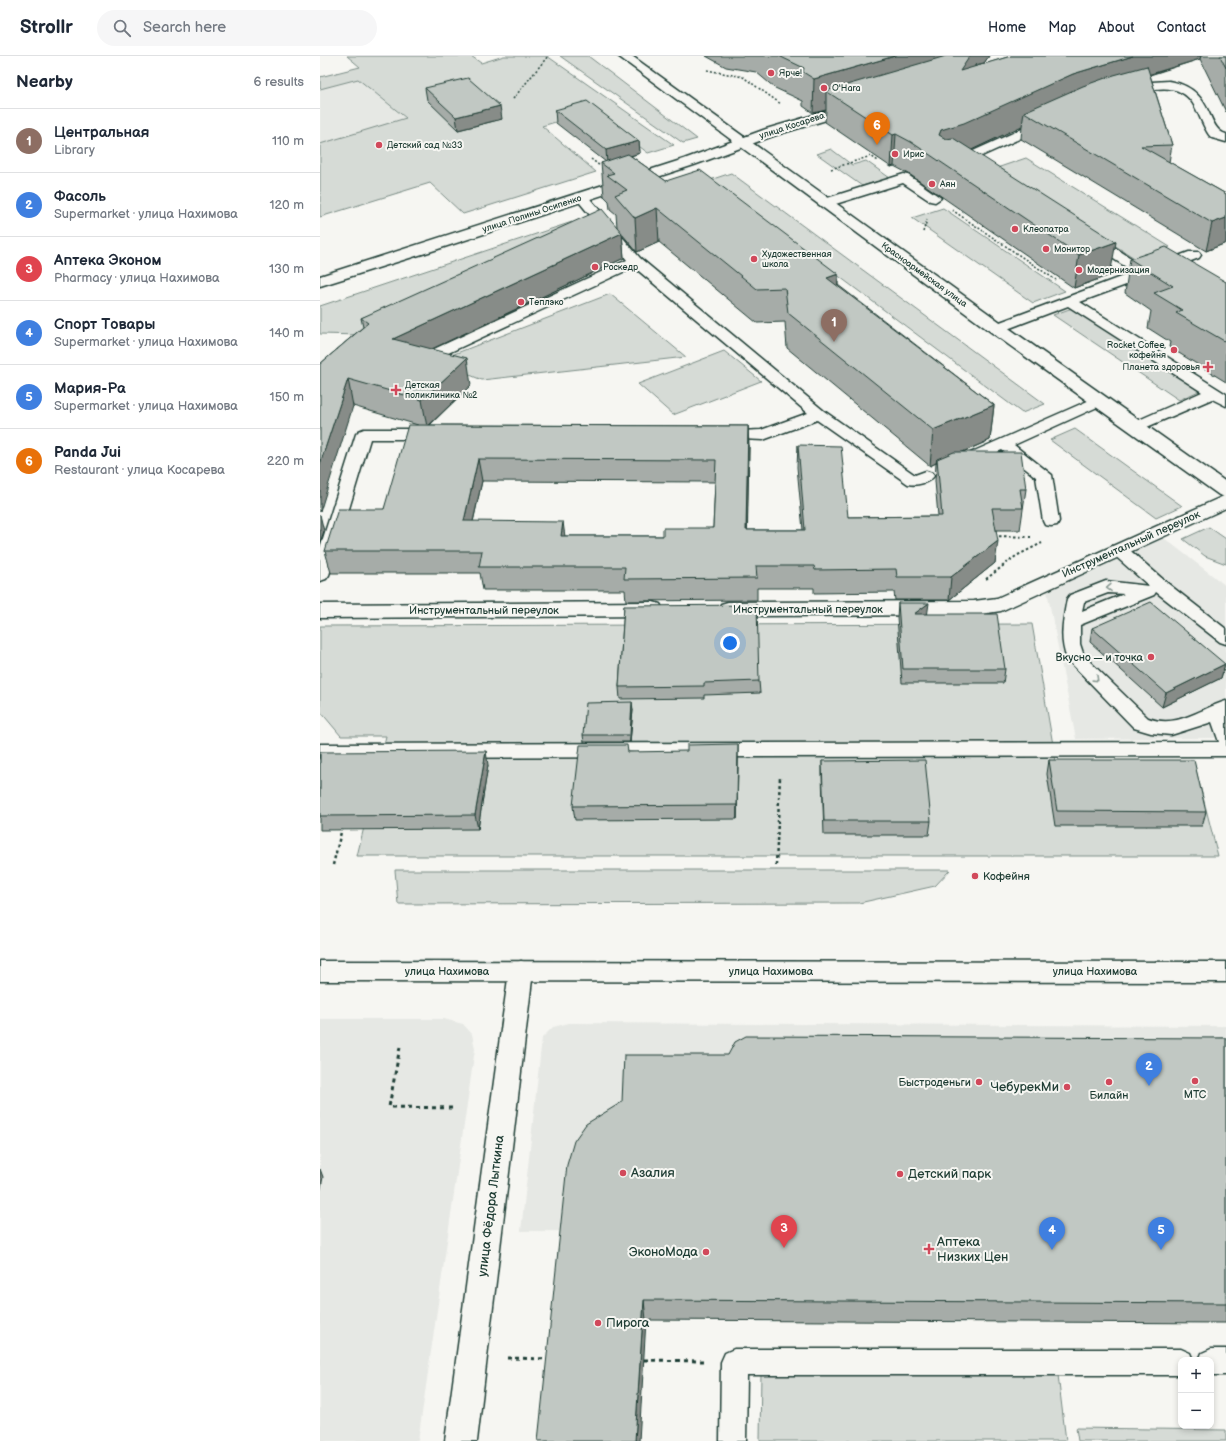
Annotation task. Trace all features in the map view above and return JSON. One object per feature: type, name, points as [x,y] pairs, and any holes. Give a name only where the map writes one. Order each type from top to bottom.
[{"type":"street","name":"Красноармейская улица","points":[[624,56],[997,328],[1226,491]]},
{"type":"street","name":"улица Косарева","points":[[742,143],[771,132],[871,102]]},
{"type":"street","name":"улица Полины Осипенко","points":[[320,281],[581,197],[742,143]]},
{"type":"street","name":"Инструментальный переулок","points":[[712,609],[988,607],[1001,604],[1226,501]]},
{"type":"street","name":"Инструментальный переулок","points":[[320,611],[672,609]]},
{"type":"street","name":"улица Нахимова","points":[[320,971],[1224,971]]},
{"type":"street","name":"улица Фёдора Лыткина","points":[[461,1441],[520,971]]},
{"type":"lane","points":[[1118,95],[1148,85],[1162,85],[1185,89],[1192,94],[1197,101],[1213,132],[1216,135],[1226,138]]},
{"type":"lane","points":[[951,163],[966,159],[1058,117]]},
{"type":"lane","points":[[966,159],[986,172]]},
{"type":"lane","points":[[826,203],[904,178],[935,198]]},
{"type":"lane","points":[[581,197],[635,261],[820,414],[914,482],[926,476]]},
{"type":"lane","points":[[1079,231],[1146,274]]},
{"type":"lane","points":[[997,328],[1194,256]]},
{"type":"lane","points":[[426,358],[635,261]]},
{"type":"lane","points":[[1071,302],[1226,401]]},
{"type":"lane","points":[[1135,427],[1212,393]]},
{"type":"lane","points":[[969,458],[1099,401]]},
{"type":"lane","points":[[707,435],[763,435],[820,414]]},
{"type":"lane","points":[[320,575],[364,434],[444,434]]},
{"type":"lane","points":[[1002,443],[1044,475],[1051,521]]},
{"type":"lane","points":[[1119,550],[1154,588],[1226,638]]},
{"type":"lane","points":[[1154,588],[1072,622],[1069,639],[1071,650],[1076,659],[1141,723],[1152,728],[1168,730],[1184,726],[1222,710],[1226,738]]},
{"type":"lane","points":[[320,751],[1226,749]]},
{"type":"lane","points":[[733,1441],[734,1362],[1178,1362]]},
{"type":"lane","points":[[1214,1362],[1226,1362]]},
{"type":"path","points":[[512,99],[548,56]]},
{"type":"path","points":[[707,70],[743,77],[781,103],[780,109]]},
{"type":"path","points":[[831,169],[871,156]]},
{"type":"path","points":[[935,198],[1036,267]]},
{"type":"path","points":[[991,536],[1039,537]]},
{"type":"path","points":[[776,865],[782,750]]},
{"type":"path","points":[[333,865],[342,827]]},
{"type":"path","points":[[400,1047],[390,1107],[454,1108]]},
{"type":"path","points":[[472,1358],[553,1359]]},
{"type":"path","points":[[644,1360],[734,1362]]},
{"type":"shaded area","points":[[347,56],[471,56],[481,63],[504,56],[547,56],[674,145],[648,153],[593,111],[542,126],[596,172],[463,214],[430,183],[320,217],[320,144],[406,118],[358,79],[320,89],[320,77],[360,67]]},
{"type":"shaded area","points":[[560,56],[588,56],[697,139],[683,143]]},
{"type":"shaded area","name":"Детский сад №33","points":[[358,79],[470,171],[320,217],[320,89]]},
{"type":"shaded area","points":[[831,149],[852,165],[866,161],[890,178],[862,186],[817,154]]},
{"type":"shaded area","points":[[1026,158],[1170,247],[1136,259],[994,169]]},
{"type":"shaded area","points":[[731,173],[1045,404],[1022,413],[710,180]]},
{"type":"shaded area","points":[[943,208],[1065,291],[1033,303],[912,218]]},
{"type":"shaded area","points":[[572,222],[583,239],[361,335],[320,334],[320,306]]},
{"type":"shaded area","points":[[610,294],[686,357],[482,380],[436,361]]},
{"type":"shaded area","points":[[1072,308],[1199,391],[1179,400],[1053,315]]},
{"type":"shaded area","points":[[724,351],[761,381],[673,415],[638,384]]},
{"type":"shaded area","points":[[1075,429],[1182,506],[1156,518],[1050,440]]},
{"type":"shaded area","points":[[1209,527],[1226,539],[1226,564],[1205,556],[1183,539]]},
{"type":"shaded area","points":[[1164,538],[1226,586],[1226,730],[1214,738],[1076,739],[1047,591]]},
{"type":"shaded area","points":[[1032,624],[1056,762],[1194,762],[1218,856],[357,856],[386,736],[341,736],[320,711],[320,626]]},
{"type":"shaded area","points":[[395,870],[950,870],[935,886],[859,903],[398,904]]},
{"type":"shaded area","points":[[320,1019],[444,1019],[463,1024],[472,1034],[475,1049],[418,1441],[320,1441]]},
{"type":"shaded area","points":[[569,1023],[1226,1026],[1226,1234],[521,1231],[542,1038],[553,1027]]},
{"type":"shaded area","points":[[761,1372],[1058,1375],[1066,1441],[760,1441]]},
{"type":"shaded area","points":[[1076,1428],[1226,1430],[1226,1441],[1078,1441]]},
{"type":"building","points":[[779,56],[895,56],[814,79],[803,72],[804,68]]},
{"type":"building","points":[[946,56],[970,56],[960,71],[1011,56],[1133,56],[1073,74],[964,123],[941,130],[939,135],[946,139],[953,138],[1116,242],[1079,255],[911,142],[896,134],[893,135],[826,91]]},
{"type":"building","points":[[1220,56],[1226,56],[1226,68]]},
{"type":"building","points":[[1147,66],[1172,145],[1141,146],[1226,194],[1226,218],[1212,223],[1024,112],[1083,86],[1114,75]]},
{"type":"building","points":[[468,78],[500,106],[456,117],[425,88]]},
{"type":"building","points":[[587,101],[639,141],[606,150],[555,110]]},
{"type":"building","points":[[628,154],[666,181],[700,170],[838,274],[827,278],[994,405],[933,430],[788,313],[785,288],[757,289],[657,208],[635,218],[615,195],[627,190],[607,175],[614,173],[601,163]]},
{"type":"building","points":[[602,209],[622,233],[393,339],[467,358],[422,400],[348,379],[320,464],[320,364],[368,323],[361,318]]},
{"type":"building","points":[[1166,247],[1226,282],[1226,342],[1176,313],[1182,310],[1154,293],[1173,286],[1130,259]]},
{"type":"building","points":[[408,425],[748,426],[746,530],[805,530],[798,445],[841,446],[848,517],[942,516],[937,459],[954,452],[1021,452],[1026,489],[1020,489],[1023,508],[992,508],[998,541],[951,577],[897,577],[896,569],[815,570],[814,566],[756,566],[757,578],[624,579],[625,567],[479,567],[482,551],[325,551],[338,509],[384,509]],"holes":[[[478,459],[716,460],[713,528],[663,528],[663,536],[561,536],[563,522],[464,521]]]},
{"type":"building","name":"Вкусно — и точка","points":[[1151,602],[1225,664],[1166,693],[1092,628]]},
{"type":"building","points":[[898,603],[929,603],[914,614],[997,614],[1005,669],[903,669]]},
{"type":"building","points":[[757,605],[759,681],[704,683],[704,686],[619,687],[624,606]]},
{"type":"building","points":[[632,702],[630,735],[583,735],[586,703]]},
{"type":"building","points":[[738,744],[737,805],[573,806],[580,745],[627,745],[628,752],[687,751],[687,745]]},
{"type":"building","points":[[486,751],[475,815],[320,816],[320,752]]},
{"type":"building","points":[[925,760],[931,821],[824,821],[822,761]]},
{"type":"building","points":[[1049,760],[1194,760],[1206,812],[1057,811]]},
{"type":"building","points":[[746,1036],[1226,1038],[1226,1303],[644,1300],[635,1441],[538,1441],[567,1165],[574,1141],[586,1124],[622,1102],[624,1055],[728,1055],[735,1042]]},
{"type":"place","name":"Ярче!","points":[[771,73]]},
{"type":"place","name":"O'Hara","points":[[824,88]]},
{"type":"place","name":"Детский сад №33","points":[[379,145]]},
{"type":"place","name":"Panda Jui","points":[[877,145]]},
{"type":"place","name":"Ирис","points":[[895,154]]},
{"type":"place","name":"Аян","points":[[932,184]]},
{"type":"place","name":"Клеопатра","points":[[1015,229]]},
{"type":"place","name":"Монитор","points":[[1046,249]]},
{"type":"place","name":"Художественная школа","points":[[754,259]]},
{"type":"place","name":"Роскедр","points":[[595,267]]},
{"type":"place","name":"Модернизация","points":[[1079,270]]},
{"type":"place","name":"Теплэко","points":[[521,302]]},
{"type":"place","name":"Центральная","points":[[834,342]]},
{"type":"place","name":"Rocket Coffee, кофейня","points":[[1174,350]]},
{"type":"place","name":"Планета здоровья","points":[[1208,367]]},
{"type":"place","name":"Детская поликлиника №2","points":[[396,390]]},
{"type":"place","name":"Вкусно — и точка","points":[[1151,657]]},
{"type":"place","name":"Кофейня","points":[[975,876]]},
{"type":"place","name":"МТС","points":[[1195,1081]]},
{"type":"place","name":"Быстроденьги","points":[[979,1082]]},
{"type":"place","name":"Билайн","points":[[1109,1082]]},
{"type":"place","name":"Фасоль","points":[[1149,1086]]},
{"type":"place","name":"ЧебурекМи","points":[[1067,1087]]},
{"type":"place","name":"Азалия","points":[[623,1173]]},
{"type":"place","name":"Детский парк","points":[[900,1174]]},
{"type":"place","name":"Аптека Эконом","points":[[784,1248]]},
{"type":"place","name":"Аптека Низких Цен","points":[[929,1249]]},
{"type":"place","name":"Спорт Товары","points":[[1052,1250]]},
{"type":"place","name":"Мария-Ра","points":[[1161,1250]]},
{"type":"place","name":"ЭконоМода","points":[[706,1252]]},
{"type":"place","name":"Пирога","points":[[598,1323]]}]
